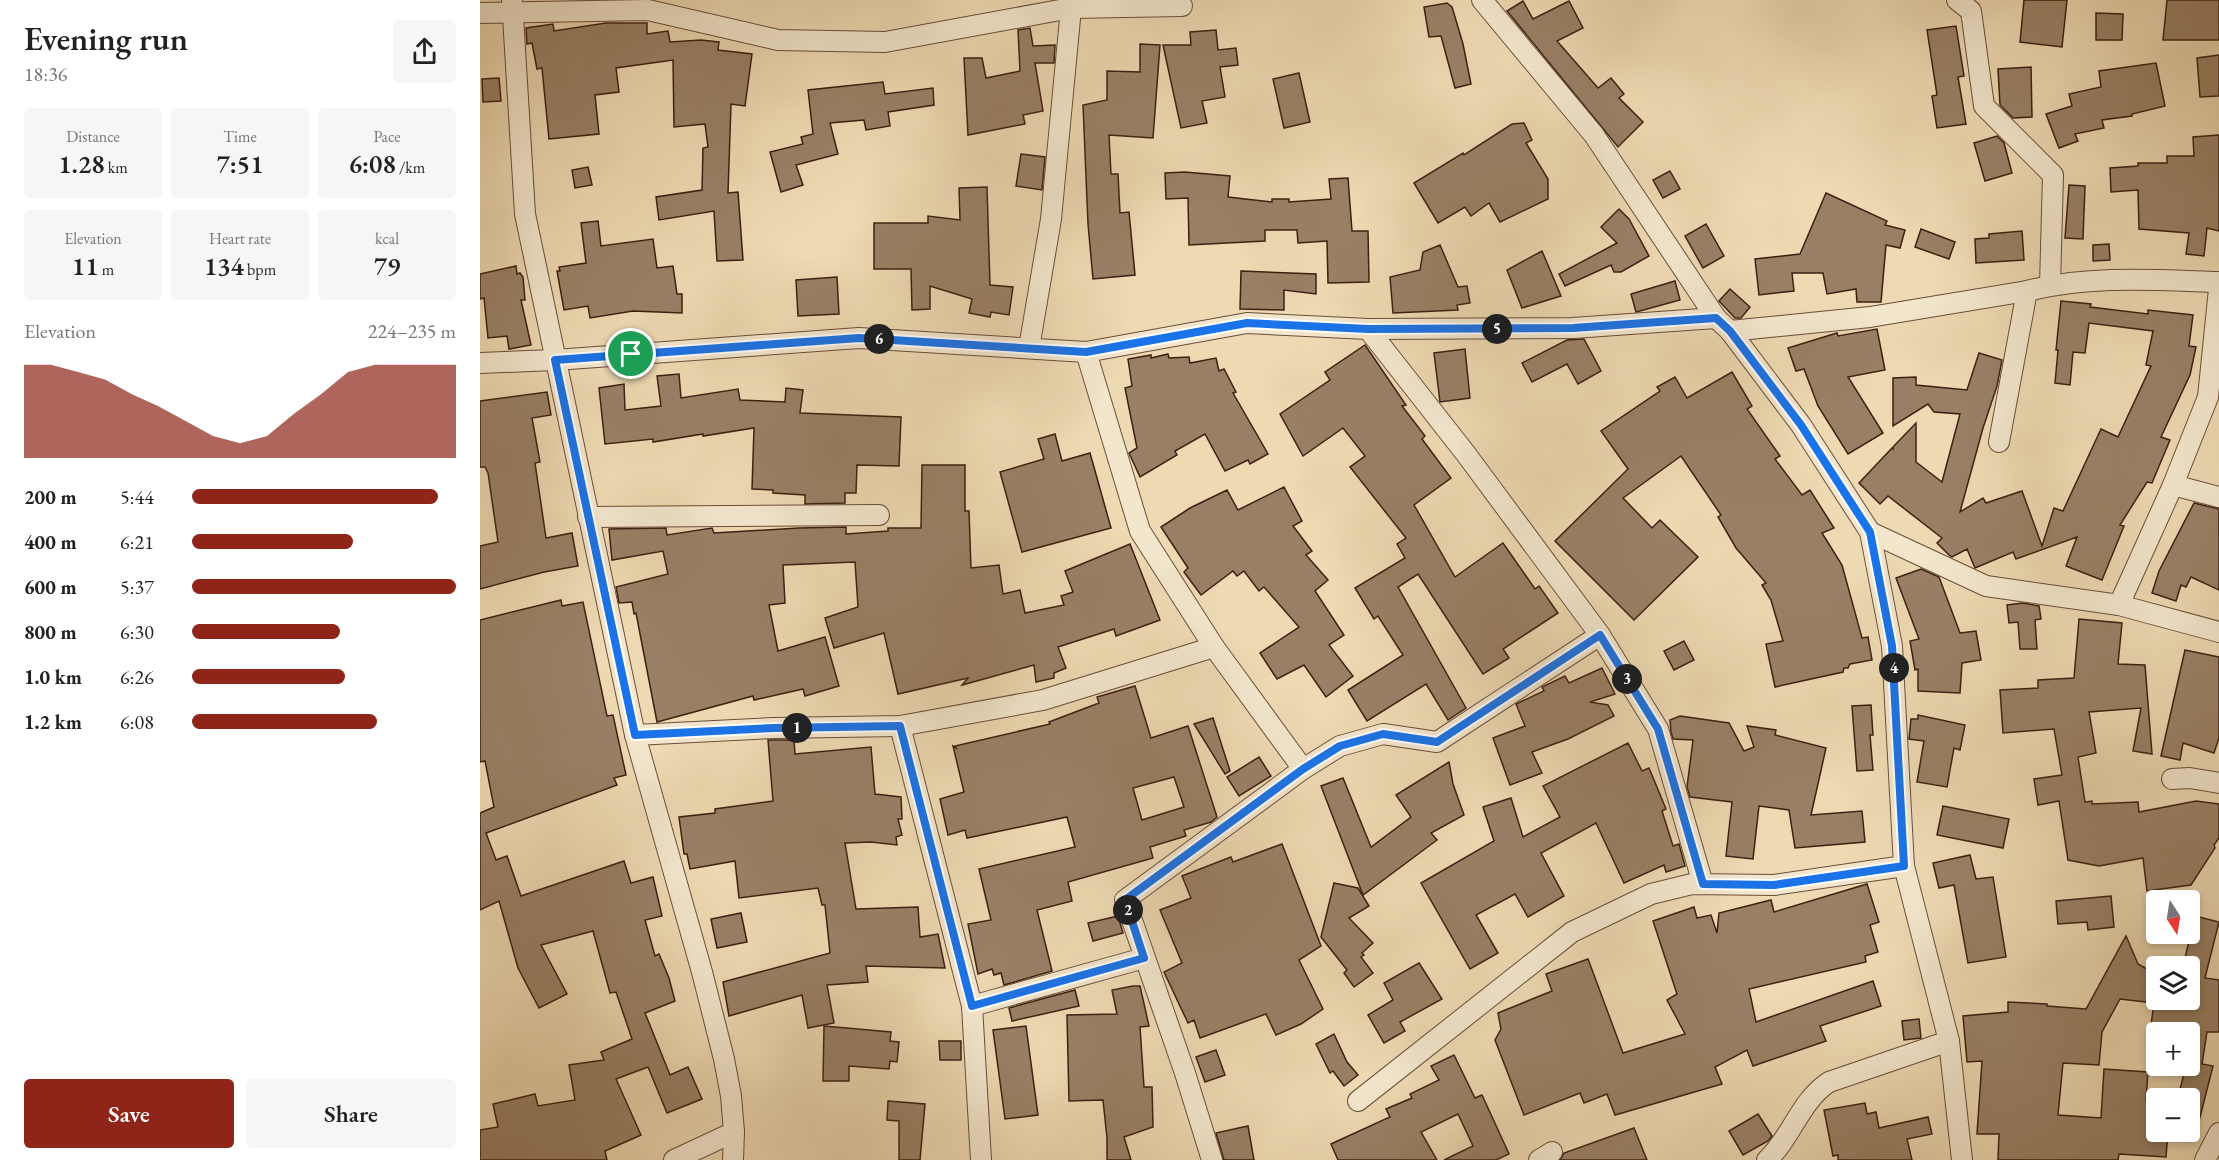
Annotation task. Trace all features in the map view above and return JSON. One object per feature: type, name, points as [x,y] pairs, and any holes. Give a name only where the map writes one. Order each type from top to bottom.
[{"type":"street","points":[[1482,0],[1594,135],[1723,324],[1801,425],[1870,532],[1892,646],[1904,866],[1948,1041],[1962,1160]]},
{"type":"street","points":[[1970,4],[1984,106],[2053,175],[2050,285]]},
{"type":"street","points":[[480,13],[512,7],[648,10],[778,40],[885,42],[1071,8],[1182,6]]},
{"type":"street","points":[[512,7],[525,214],[635,735],[702,972],[721,1048],[731,1096],[734,1132],[732,1160]]},
{"type":"street","points":[[1029,348],[1051,219],[1071,8]]},
{"type":"street","points":[[480,363],[555,360],[859,338],[1086,352],[1247,323],[1368,329],[1573,328],[1723,324],[1870,317],[2027,291],[2050,285],[2112,279],[2219,282]]},
{"type":"street","points":[[2119,605],[2173,485],[2208,397],[2219,289]]},
{"type":"street","points":[[1999,442],[2027,291]]},
{"type":"street","points":[[1368,329],[1473,463],[1600,635],[1658,729],[1703,884]]},
{"type":"street","points":[[1086,352],[1140,531],[1214,647],[1303,769]]},
{"type":"street","points":[[2173,485],[2219,496]]},
{"type":"street","points":[[588,517],[879,515]]},
{"type":"street","points":[[1870,532],[1986,586],[2119,605],[2219,632]]},
{"type":"street","points":[[1212,1160],[1185,1073],[1125,900],[1303,769],[1340,746],[1383,734],[1437,742],[1600,635]]},
{"type":"street","points":[[635,735],[774,728],[900,726],[1043,700],[1214,647]]},
{"type":"street","points":[[900,726],[972,1006],[981,1160]]},
{"type":"street","points":[[2172,779],[2190,778],[2219,783]]},
{"type":"street","points":[[1358,1101],[1572,932],[1651,894],[1692,884],[1774,885],[1904,866]]},
{"type":"street","points":[[972,1006],[1144,958]]},
{"type":"street","points":[[1767,1160],[1780,1145],[1808,1099],[1829,1082],[1948,1041]]},
{"type":"street","points":[[674,1160],[734,1132]]},
{"type":"street","points":[[2205,1160],[2219,1133]]},
{"type":"building","points":[[2024,0],[2067,0],[2062,47],[2020,42]]},
{"type":"building","points":[[2167,0],[2219,0],[2219,40],[2163,40]]},
{"type":"building","points":[[1523,1],[1533,19],[1569,1],[1583,28],[1557,41],[1598,88],[1611,78],[1624,94],[1619,98],[1643,122],[1618,147],[1507,11]]},
{"type":"building","points":[[1447,3],[1452,7],[1463,44],[1471,84],[1455,88],[1441,36],[1429,37],[1424,7]]},
{"type":"building","points":[[2096,13],[2123,14],[2122,40],[2096,40]]},
{"type":"building","points":[[606,23],[647,23],[647,34],[668,31],[670,42],[701,40],[719,42],[718,50],[752,54],[745,106],[731,104],[728,193],[738,192],[743,260],[717,261],[714,211],[659,220],[656,197],[702,190],[703,148],[708,147],[705,124],[674,127],[673,60],[616,68],[619,92],[595,95],[599,134],[549,139],[542,68],[537,69],[532,43],[527,44],[526,28],[553,24],[554,31]]},
{"type":"building","points":[[1956,26],[1964,76],[1958,77],[1966,124],[1937,128],[1932,96],[1937,95],[1927,30]]},
{"type":"building","points":[[1030,28],[1033,46],[1055,45],[1054,63],[1035,63],[1043,111],[1023,115],[1025,124],[968,135],[964,58],[982,58],[986,78],[1020,71],[1018,30]]},
{"type":"building","points":[[1216,30],[1218,50],[1236,48],[1238,65],[1220,67],[1225,97],[1202,101],[1207,123],[1181,128],[1163,45],[1191,45],[1190,32]]},
{"type":"building","points":[[1140,44],[1160,45],[1153,138],[1109,135],[1111,174],[1118,174],[1120,213],[1129,212],[1135,275],[1093,279],[1088,224],[1083,105],[1107,100],[1107,71],[1140,72]]},
{"type":"building","points":[[2219,55],[2219,96],[2200,97],[2197,58]]},
{"type":"building","points":[[2156,63],[2165,106],[2132,114],[2132,116],[2102,120],[2104,128],[2075,134],[2078,141],[2059,148],[2046,114],[2072,106],[2069,94],[2101,87],[2099,71]]},
{"type":"building","points":[[2031,67],[2032,117],[2013,118],[2000,105],[1998,69]]},
{"type":"building","points":[[1299,73],[1310,122],[1284,128],[1273,79]]},
{"type":"building","points":[[499,78],[501,101],[483,102],[482,79]]},
{"type":"building","points":[[883,82],[885,94],[933,88],[934,105],[888,112],[890,126],[866,130],[864,120],[830,123],[838,154],[796,165],[803,185],[781,192],[770,152],[803,144],[801,137],[813,134],[808,90]]},
{"type":"building","points":[[1524,123],[1532,140],[1526,143],[1548,179],[1548,199],[1500,222],[1489,203],[1471,216],[1465,207],[1438,223],[1414,183],[1463,153],[1464,155],[1512,124]]},
{"type":"building","points":[[2219,135],[2219,231],[2207,228],[2204,256],[2186,254],[2189,233],[2139,229],[2138,190],[2111,192],[2110,168],[2138,166],[2138,163],[2167,163],[2167,156],[2194,156],[2193,137]]},
{"type":"building","points":[[1997,136],[2004,143],[2012,173],[1985,181],[1974,143]]},
{"type":"building","points":[[1021,154],[1045,157],[1042,190],[1016,186]]},
{"type":"building","points":[[588,167],[592,185],[575,188],[572,170]]},
{"type":"building","points":[[1670,171],[1680,189],[1663,198],[1653,180]]},
{"type":"building","points":[[1185,172],[1230,176],[1228,197],[1272,202],[1272,199],[1289,199],[1289,202],[1331,199],[1329,179],[1348,178],[1352,231],[1368,231],[1369,282],[1328,283],[1327,241],[1298,243],[1297,230],[1265,230],[1265,241],[1189,245],[1188,198],[1166,199],[1165,173]]},
{"type":"building","points":[[2069,185],[2085,186],[2083,239],[2065,238]]},
{"type":"building","points":[[987,187],[990,285],[1013,287],[1009,315],[991,312],[990,317],[969,313],[972,299],[930,286],[930,309],[912,310],[911,269],[874,269],[874,223],[928,223],[928,216],[960,220],[959,188]]},
{"type":"building","points":[[1826,193],[1887,221],[1885,225],[1905,230],[1900,248],[1886,245],[1881,302],[1857,302],[1856,289],[1827,294],[1823,273],[1792,273],[1794,291],[1759,295],[1755,259],[1800,254]]},
{"type":"building","points":[[1619,209],[1629,219],[1649,256],[1621,272],[1614,272],[1611,265],[1565,286],[1559,274],[1617,243],[1601,227]]},
{"type":"building","points":[[598,221],[601,246],[653,239],[657,268],[673,266],[677,294],[682,294],[682,313],[633,311],[590,318],[588,306],[564,310],[557,271],[560,271],[559,267],[586,263],[581,223]]},
{"type":"building","points":[[1706,224],[1724,256],[1703,268],[1685,236]]},
{"type":"building","points":[[1921,229],[1955,242],[1949,259],[1915,247]]},
{"type":"building","points":[[2022,231],[2024,260],[1976,263],[1975,239],[1989,238],[1989,234]]},
{"type":"building","points":[[2109,244],[2110,260],[2093,261],[2093,245]]},
{"type":"building","points":[[1440,245],[1458,287],[1467,286],[1470,303],[1457,305],[1458,310],[1393,313],[1390,277],[1420,270],[1423,252]]},
{"type":"building","points":[[1542,251],[1561,296],[1522,308],[1507,270]]},
{"type":"building","points":[[516,266],[517,274],[520,273],[523,277],[525,300],[521,300],[531,345],[509,349],[507,336],[488,338],[484,298],[480,299],[480,274]]},
{"type":"building","points":[[1241,271],[1316,274],[1316,294],[1284,290],[1284,310],[1240,309]]},
{"type":"building","points":[[837,277],[839,314],[798,316],[796,280]]},
{"type":"building","points":[[1675,281],[1680,300],[1636,312],[1631,294]]},
{"type":"building","points":[[1730,289],[1750,307],[1741,318],[1735,318],[1719,301]]},
{"type":"building","points":[[2061,301],[2148,314],[2148,310],[2193,315],[2189,346],[2196,347],[2190,375],[2161,437],[2170,440],[2152,483],[2147,482],[2120,525],[2124,526],[2102,580],[2066,566],[2077,537],[2016,559],[2013,552],[1975,568],[1967,549],[1950,556],[1937,543],[1942,538],[1888,496],[1880,504],[1859,483],[1916,423],[1916,462],[1942,482],[1960,414],[1934,412],[1928,404],[1893,426],[1893,378],[1916,377],[1916,385],[1967,390],[1979,353],[2002,360],[1997,386],[1960,512],[1983,498],[1986,503],[2022,491],[2042,546],[2054,508],[2063,511],[2101,429],[2118,437],[2151,366],[2146,365],[2153,331],[2089,323],[2085,353],[2073,352],[2070,385],[2055,383]]},
{"type":"building","points":[[1877,329],[1885,370],[1848,377],[1883,433],[1848,454],[1818,406],[1804,369],[1796,371],[1788,348],[1837,333],[1838,336]]},
{"type":"building","points":[[1584,339],[1601,371],[1578,384],[1567,364],[1532,382],[1522,363],[1567,340]]},
{"type":"building","points":[[1365,345],[1406,405],[1402,406],[1425,436],[1422,439],[1451,478],[1414,505],[1455,577],[1503,543],[1535,589],[1539,586],[1558,613],[1503,649],[1509,658],[1483,674],[1418,574],[1398,587],[1466,708],[1448,720],[1426,684],[1367,721],[1348,690],[1403,655],[1378,616],[1374,619],[1355,588],[1405,558],[1397,544],[1406,538],[1350,467],[1365,456],[1343,428],[1303,456],[1280,414],[1330,380],[1325,372]]},
{"type":"building","points":[[1465,349],[1470,398],[1440,402],[1434,353]]},
{"type":"building","points":[[1168,354],[1169,358],[1189,357],[1190,363],[1216,358],[1219,371],[1224,369],[1236,392],[1233,393],[1268,454],[1250,464],[1248,460],[1225,471],[1205,434],[1175,451],[1177,455],[1140,477],[1129,453],[1137,448],[1125,388],[1132,386],[1128,359],[1151,355],[1151,358]]},
{"type":"building","points":[[1732,372],[1752,406],[1747,409],[1780,456],[1775,459],[1802,495],[1810,490],[1834,528],[1822,533],[1842,565],[1862,638],[1868,637],[1872,660],[1850,664],[1848,668],[1844,668],[1843,672],[1775,687],[1766,644],[1783,641],[1771,600],[1762,585],[1766,583],[1736,548],[1718,517],[1721,515],[1681,456],[1623,498],[1652,528],[1660,520],[1698,557],[1634,620],[1555,541],[1628,469],[1601,431],[1660,391],[1657,387],[1675,377],[1687,398]]},
{"type":"building","points":[[679,374],[681,398],[738,389],[740,400],[785,402],[786,388],[803,390],[800,413],[901,417],[899,466],[857,465],[856,493],[845,493],[845,503],[805,504],[805,495],[752,489],[754,428],[653,442],[653,439],[605,444],[599,388],[624,384],[625,410],[661,406],[657,376]]},
{"type":"building","points":[[547,392],[551,415],[532,418],[540,462],[535,463],[546,538],[572,533],[578,566],[544,572],[480,589],[480,546],[498,542],[488,473],[485,467],[480,467],[480,401]]},
{"type":"building","points":[[1055,434],[1062,461],[1090,453],[1111,528],[1022,552],[1000,472],[1044,459],[1038,439]]},
{"type":"building","points":[[922,465],[965,465],[965,511],[969,511],[971,568],[999,565],[1003,594],[1020,590],[1025,613],[1064,605],[1061,596],[1073,592],[1065,571],[1130,544],[1160,620],[1116,636],[1114,629],[1058,647],[1066,668],[1054,673],[1054,678],[1036,682],[1034,665],[962,685],[968,678],[898,694],[884,633],[834,648],[825,618],[858,607],[855,562],[783,565],[785,603],[769,605],[778,651],[825,637],[839,686],[805,696],[803,689],[754,700],[753,696],[657,722],[636,613],[634,614],[632,602],[619,603],[616,587],[668,574],[663,551],[612,560],[609,529],[666,528],[667,535],[712,528],[714,533],[846,527],[846,534],[888,531],[888,528],[921,528]]},
{"type":"building","points":[[1284,487],[1302,521],[1293,526],[1312,551],[1306,555],[1328,580],[1315,591],[1344,635],[1329,645],[1353,676],[1326,697],[1304,665],[1277,679],[1260,653],[1299,627],[1264,587],[1259,591],[1244,571],[1237,576],[1233,571],[1201,595],[1184,572],[1188,568],[1161,527],[1190,508],[1227,490],[1238,510]]},
{"type":"building","points":[[2194,503],[2219,509],[2219,590],[2191,577],[2186,587],[2181,585],[2176,601],[2152,593],[2159,571]]},
{"type":"building","points":[[1921,569],[1939,577],[1960,633],[1976,631],[1981,660],[1962,663],[1960,693],[1918,691],[1918,669],[1915,670],[1910,641],[1919,639],[1896,578]]},
{"type":"building","points":[[561,600],[562,606],[583,602],[607,716],[613,715],[626,775],[614,778],[617,785],[486,833],[496,860],[507,856],[521,896],[624,861],[631,883],[653,877],[662,916],[645,920],[655,956],[659,954],[675,1001],[645,1013],[670,1075],[688,1067],[702,1099],[667,1113],[648,1067],[616,1079],[641,1135],[605,1151],[607,1160],[480,1160],[480,1130],[498,1127],[493,1104],[535,1094],[538,1106],[575,1100],[569,1065],[604,1060],[601,1052],[632,1039],[616,992],[610,993],[593,931],[541,945],[567,994],[539,1008],[518,968],[499,901],[480,910],[480,813],[494,807],[485,761],[480,762],[480,620]]},
{"type":"building","points":[[2023,603],[2039,606],[2041,619],[2035,620],[2037,649],[2020,649],[2018,622],[2009,623],[2007,605]]},
{"type":"building","points":[[2079,619],[2122,623],[2118,664],[2145,665],[2152,754],[2133,751],[2141,708],[2089,712],[2096,753],[2078,757],[2085,802],[2092,801],[2092,804],[2138,802],[2139,812],[2196,801],[2219,804],[2219,838],[2191,885],[2147,890],[2143,858],[2099,866],[2068,860],[2059,801],[2038,805],[2034,779],[2062,775],[2054,729],[2003,733],[2000,690],[2038,688],[2038,680],[2074,678]]},
{"type":"building","points":[[1684,641],[1694,660],[1674,670],[1664,651]]},
{"type":"building","points":[[2185,650],[2219,657],[2219,738],[2214,753],[2183,743],[2180,760],[2161,756]]},
{"type":"building","points":[[1602,668],[1615,694],[1590,702],[1608,705],[1614,716],[1568,739],[1532,752],[1542,773],[1510,785],[1493,738],[1525,726],[1516,704],[1544,691],[1542,687],[1565,676],[1569,683]]},
{"type":"building","points":[[1135,686],[1151,738],[1188,726],[1217,817],[1211,822],[1184,830],[1186,836],[1150,847],[1153,858],[1068,882],[1072,901],[1037,910],[1052,971],[1004,985],[1001,973],[994,975],[992,969],[978,974],[968,924],[991,920],[979,869],[1075,847],[1067,817],[967,838],[965,830],[948,835],[940,799],[964,792],[953,746],[956,748],[955,746],[1050,724],[1049,722],[1099,703],[1097,697]],"holes":[[[1174,777],[1184,807],[1142,820],[1133,788]]]},
{"type":"building","points":[[1871,705],[1873,735],[1870,735],[1873,770],[1857,771],[1852,706]]},
{"type":"building","points":[[1918,715],[1965,725],[1960,750],[1954,748],[1947,787],[1917,782],[1924,741],[1909,739],[1911,719],[1918,719]]},
{"type":"building","points":[[1680,716],[1729,723],[1744,751],[1754,747],[1747,726],[1776,730],[1775,735],[1826,748],[1811,815],[1862,811],[1865,842],[1795,848],[1789,810],[1759,806],[1753,859],[1726,856],[1732,802],[1690,797],[1687,787],[1693,740],[1673,739],[1671,732],[1670,720]]},
{"type":"building","points":[[1213,718],[1230,771],[1225,774],[1194,724]]},
{"type":"building","points":[[768,740],[794,740],[795,754],[871,747],[875,794],[901,797],[902,819],[898,819],[902,835],[896,837],[897,845],[871,842],[845,843],[856,909],[918,907],[920,937],[938,934],[945,968],[866,966],[868,982],[827,985],[834,1023],[808,1028],[802,995],[729,1016],[723,982],[830,953],[825,905],[822,905],[818,888],[739,898],[735,861],[690,869],[687,854],[684,854],[679,817],[715,813],[715,809],[773,801]]},
{"type":"building","points":[[1628,743],[1642,771],[1649,768],[1666,809],[1662,811],[1673,846],[1679,844],[1685,866],[1666,872],[1664,865],[1624,883],[1596,823],[1541,853],[1564,896],[1528,917],[1515,894],[1476,915],[1498,953],[1470,969],[1421,883],[1494,841],[1483,807],[1511,798],[1523,837],[1560,817],[1543,786]]},
{"type":"building","points":[[1259,757],[1271,776],[1239,796],[1227,777]]},
{"type":"building","points":[[1449,762],[1453,784],[1464,815],[1431,833],[1437,840],[1363,895],[1321,786],[1343,778],[1371,847],[1411,817],[1396,795]]},
{"type":"building","points":[[1943,806],[2009,819],[2003,848],[1937,835]]},
{"type":"building","points":[[1282,844],[1321,946],[1299,960],[1323,1009],[1301,1024],[1276,1035],[1266,1014],[1200,1038],[1194,1020],[1188,1023],[1164,972],[1182,963],[1160,910],[1191,898],[1182,876],[1231,857],[1233,862]]},
{"type":"building","points":[[1970,855],[1976,879],[1993,877],[2006,957],[1968,963],[1954,885],[1939,888],[1933,863]]},
{"type":"building","points":[[1334,883],[1358,888],[1369,906],[1349,918],[1373,943],[1362,953],[1364,955],[1361,957],[1373,973],[1354,987],[1344,973],[1347,970],[1321,937]]},
{"type":"building","points":[[1867,884],[1879,922],[1870,925],[1878,952],[1865,956],[1866,962],[1749,989],[1756,1022],[1873,981],[1881,1006],[1820,1026],[1826,1041],[1753,1066],[1747,1050],[1715,1067],[1722,1084],[1615,1115],[1607,1094],[1584,1103],[1580,1093],[1524,1115],[1495,1040],[1501,1029],[1498,1013],[1552,991],[1546,974],[1588,959],[1623,1053],[1685,1034],[1667,1000],[1677,994],[1653,921],[1694,907],[1697,918],[1711,915],[1717,933],[1719,913],[1771,900],[1774,912]]},
{"type":"building","points":[[2111,896],[2114,927],[2088,930],[2087,922],[2058,924],[2056,901]]},
{"type":"building","points":[[741,913],[747,942],[717,948],[711,919]]},
{"type":"building","points":[[1118,916],[1123,933],[1093,941],[1088,923]]},
{"type":"building","points":[[2200,917],[2219,922],[2205,978],[2219,980],[2219,1032],[2207,1032],[2202,1064],[2213,1066],[2200,1117],[2200,1088],[2180,1088],[2183,1076],[2200,1076],[2200,1022],[2151,1022],[2153,1010],[2200,1010],[2200,956],[2185,956],[2188,944],[2200,944]]},
{"type":"building","points":[[2126,936],[2138,964],[2146,969],[2146,1002],[2120,999],[2102,1032],[2099,1065],[2063,1063],[2058,1115],[2101,1118],[2104,1069],[2146,1072],[2146,1142],[2167,1142],[2166,1157],[2119,1154],[2118,1160],[1998,1160],[1999,1134],[1977,1134],[1982,1061],[1967,1062],[1963,1016],[2008,1012],[2008,1002],[2086,1009]]},
{"type":"building","points":[[1419,963],[1442,999],[1400,1022],[1405,1031],[1384,1043],[1368,1015],[1393,1000],[1384,983]]},
{"type":"building","points":[[1140,986],[1149,1026],[1140,1027],[1144,1087],[1152,1087],[1153,1127],[1124,1137],[1131,1160],[1107,1160],[1103,1100],[1069,1101],[1067,1015],[1117,1014],[1112,990]]},
{"type":"building","points":[[1075,990],[1079,1006],[1012,1021],[1009,1008]]},
{"type":"building","points":[[1919,1019],[1921,1038],[1904,1040],[1902,1021]]},
{"type":"building","points":[[824,1026],[891,1032],[890,1041],[899,1042],[897,1062],[890,1061],[889,1069],[849,1066],[849,1081],[823,1081]]},
{"type":"building","points":[[1026,1026],[1038,1115],[1005,1119],[993,1030]]},
{"type":"building","points":[[1334,1034],[1347,1062],[1358,1075],[1344,1086],[1333,1071],[1330,1073],[1316,1044]]},
{"type":"building","points":[[939,1041],[961,1041],[961,1060],[940,1060]]},
{"type":"building","points":[[1216,1050],[1225,1075],[1205,1082],[1196,1057]]},
{"type":"building","points":[[1454,1055],[1475,1098],[1482,1095],[1509,1154],[1496,1160],[1444,1160],[1473,1146],[1458,1114],[1421,1132],[1437,1160],[1338,1160],[1331,1144],[1390,1117],[1386,1109],[1412,1098],[1410,1094],[1439,1080],[1431,1066]]},
{"type":"building","points":[[888,1101],[925,1104],[920,1160],[899,1160],[899,1121],[887,1120]]},
{"type":"building","points":[[1865,1103],[1867,1114],[1876,1112],[1879,1128],[1928,1117],[1932,1134],[1907,1139],[1912,1160],[1838,1160],[1838,1155],[1833,1156],[1824,1110]]},
{"type":"building","points":[[1758,1114],[1772,1136],[1768,1141],[1743,1155],[1729,1131]]},
{"type":"building","points":[[1248,1126],[1254,1160],[1224,1160],[1216,1133]]},
{"type":"building","points":[[1634,1128],[1647,1160],[1560,1160],[1564,1153]]},
{"type":"route","points":[[1716,318],[1730,331],[1801,425],[1870,532],[1892,646],[1904,866],[1774,885],[1703,884],[1658,729],[1600,635],[1437,742],[1383,734],[1340,746],[1303,769],[1125,900],[1144,958],[972,1006],[900,726],[774,728],[635,735],[555,360],[631,354],[859,338],[1086,352],[1247,323],[1368,329],[1573,328],[1716,318]]}]
